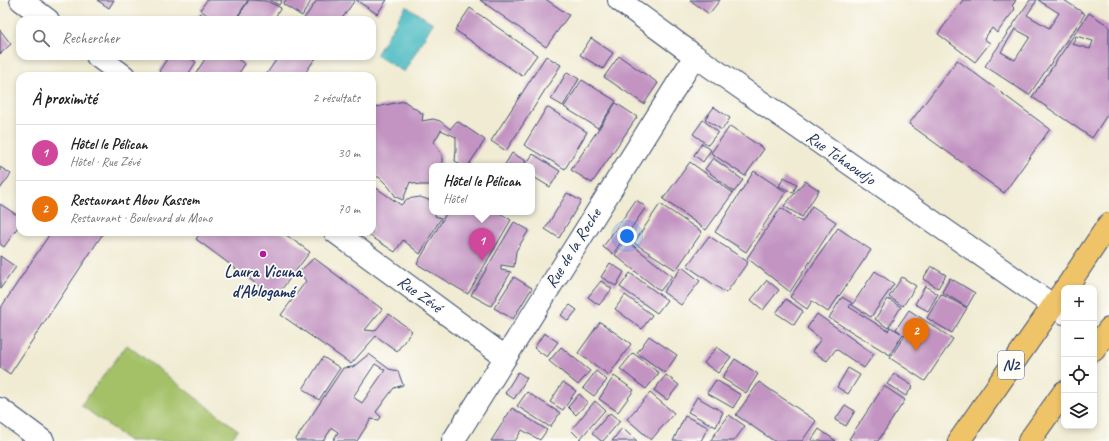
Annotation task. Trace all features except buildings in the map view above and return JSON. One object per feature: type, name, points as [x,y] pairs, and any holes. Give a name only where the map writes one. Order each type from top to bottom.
[{"type":"highway","name":"N2","points":[[1071,285],[1109,224]]},
{"type":"highway","name":"N2","points":[[959,441],[1061,300]]},
{"type":"highway","points":[[1029,441],[1063,393]]},
{"type":"street","points":[[21,0],[43,16]]},
{"type":"street","name":"Rue Tchaoudjo","points":[[619,0],[695,56],[1061,298]]},
{"type":"street","name":"Rue de la Roche","points":[[453,441],[695,56]]},
{"type":"street","points":[[102,60],[119,72]]},
{"type":"street","name":"Rue Zévé","points":[[340,236],[505,357]]},
{"type":"street","points":[[0,409],[18,434],[43,441]]},
{"type":"green space","points":[[127,345],[238,430],[230,441],[129,441],[81,405]]},
{"type":"water","points":[[406,6],[433,23],[404,72],[376,55]]},
{"type":"place","name":"Laura Vicuna d'Ablogamé","points":[[263,254]]},
{"type":"place","name":"Hôtel le Pélican","points":[[482,261]]},
{"type":"place","name":"Restaurant Abou Kassem","points":[[916,351]]}]
